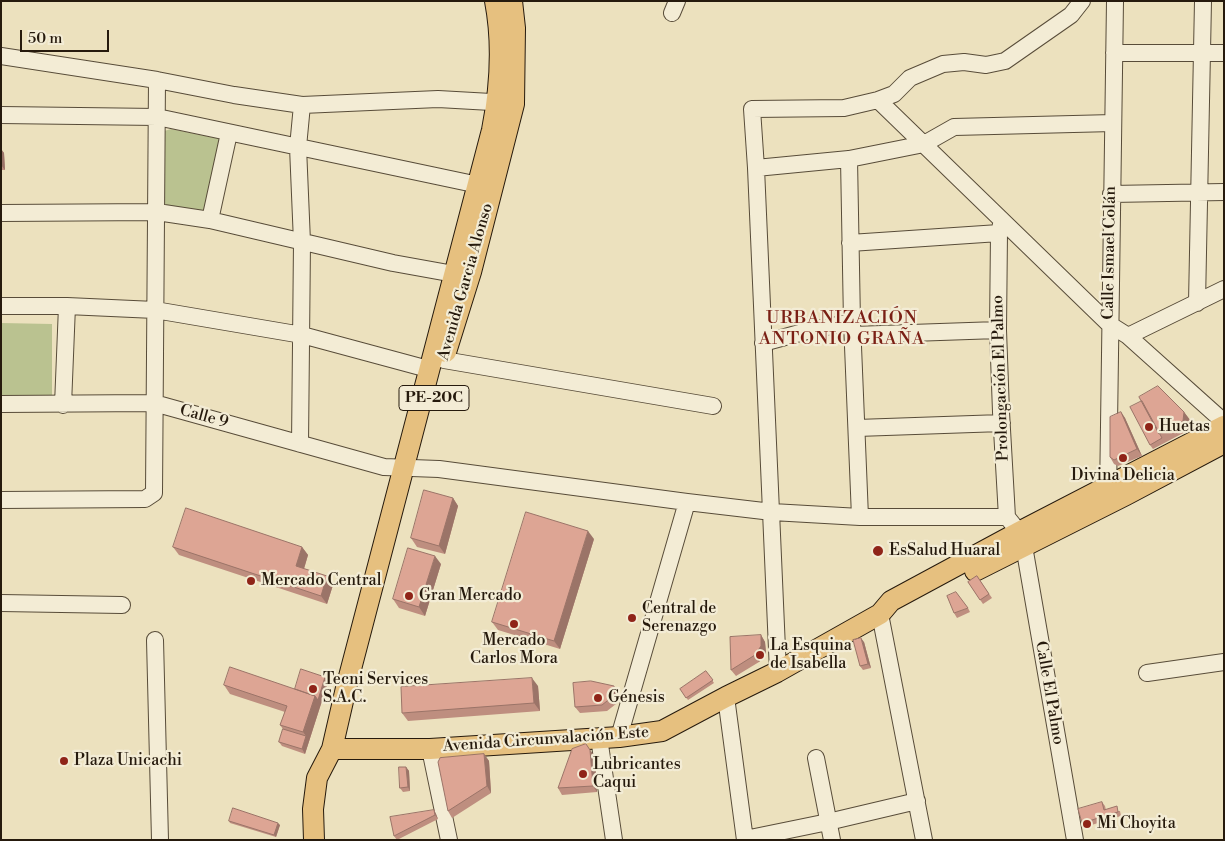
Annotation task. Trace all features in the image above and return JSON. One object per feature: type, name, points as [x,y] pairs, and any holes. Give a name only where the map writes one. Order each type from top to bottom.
[{"type":"main road","name":"PE-20C","points":[[495,1],[505,103]]},
{"type":"main road","name":"PE-20C","points":[[505,103],[515,28],[512,1]]},
{"type":"main road","name":"Avenida Garcia Alonso","points":[[314,840],[313,809],[317,778],[332,749],[346,688],[366,650],[409,468],[462,273],[505,103]]},
{"type":"main road","name":"Avenida Circunvalación Este","points":[[1108,495],[1224,424]]},
{"type":"main road","name":"Avenida Circunvalación Este","points":[[332,749],[430,749],[620,737],[662,731],[778,672],[880,614],[891,601],[1017,532],[1108,495],[1224,443]]},
{"type":"street","points":[[778,672],[752,109],[844,108],[894,94],[910,78],[943,64],[964,62],[986,65],[1004,61],[1071,15],[1082,1]]},
{"type":"street","name":"Calle Ismael Colán","points":[[1108,495],[1115,1]]},
{"type":"street","points":[[1198,302],[1202,1]]},
{"type":"street","points":[[1114,53],[1224,53]]},
{"type":"street","points":[[1,56],[302,105],[438,99],[505,103]]},
{"type":"street","points":[[1,500],[145,499],[154,494],[157,80]]},
{"type":"street","points":[[878,100],[924,144],[1001,226],[1109,324],[1128,336],[1224,424]]},
{"type":"street","points":[[300,444],[302,242],[298,147],[302,105]]},
{"type":"street","points":[[1,115],[157,117],[484,186]]},
{"type":"street","points":[[756,168],[849,160],[924,144],[954,127],[1112,123]]},
{"type":"street","points":[[210,220],[229,133]]},
{"type":"street","points":[[849,160],[852,329],[860,517]]},
{"type":"street","points":[[1111,194],[1224,192]]},
{"type":"street","points":[[1,213],[157,212],[210,220],[394,263],[462,273]]},
{"type":"street","points":[[850,243],[1001,226]]},
{"type":"street","name":"Prolongación El Palmo","points":[[1001,226],[998,330],[1002,423],[1017,532]]},
{"type":"street","points":[[1128,336],[1224,289]]},
{"type":"street","points":[[1,306],[67,306],[155,310],[302,335],[436,365],[712,406]]},
{"type":"street","points":[[63,404],[67,306]]},
{"type":"street","points":[[763,343],[807,331],[852,329],[998,330]]},
{"type":"street","name":"Calle 9","points":[[1,404],[154,403],[384,467],[439,469],[772,512],[860,517],[1017,532]]},
{"type":"street","points":[[856,428],[1002,423]]},
{"type":"street","points":[[620,737],[687,502]]},
{"type":"street","name":"Calle El Palmo","points":[[1017,532],[1074,840]]},
{"type":"street","points":[[1,603],[122,605]]},
{"type":"street","points":[[880,614],[924,840]]},
{"type":"street","points":[[155,640],[160,840]]},
{"type":"street","points":[[1147,673],[1224,662]]},
{"type":"street","points":[[726,697],[745,840],[917,801]]},
{"type":"street","points":[[599,738],[614,840]]},
{"type":"street","points":[[430,749],[449,840]]},
{"type":"street","points":[[816,758],[832,840]]},
{"type":"green space","points":[[171,129],[220,139],[204,214],[161,209],[161,132]]},
{"type":"green space","points":[[1,323],[52,324],[52,403],[1,402]]},
{"type":"building","points":[[1158,386],[1184,412],[1183,421],[1159,434],[1139,397]]},
{"type":"building","name":"Huetas","points":[[1142,401],[1162,438],[1150,445],[1130,407]]},
{"type":"building","points":[[1121,412],[1137,449],[1114,460],[1110,457],[1110,417]]},
{"type":"building","points":[[424,490],[453,498],[439,546],[411,538]]},
{"type":"building","points":[[186,508],[302,547],[296,566],[327,576],[321,596],[173,547]]},
{"type":"building","points":[[526,512],[588,531],[554,641],[492,622]]},
{"type":"building","points":[[408,548],[435,556],[419,607],[393,599]]},
{"type":"building","points":[[977,576],[989,594],[980,600],[968,582]]},
{"type":"building","points":[[956,592],[968,608],[954,613],[947,596]]},
{"type":"building","points":[[761,635],[761,646],[755,655],[731,670],[730,637]]},
{"type":"building","points":[[861,638],[868,664],[860,666],[853,640]]},
{"type":"building","points":[[230,667],[315,696],[303,732],[280,725],[287,706],[224,685]]},
{"type":"building","name":"Tecni Services S.A.C.","points":[[301,669],[325,677],[318,700],[315,696],[295,689]]},
{"type":"building","points":[[706,671],[713,680],[686,698],[680,689]]},
{"type":"building","points":[[532,678],[534,703],[402,713],[401,687]]},
{"type":"building","name":"Génesis","points":[[591,681],[614,686],[612,697],[602,705],[575,707],[573,683]]},
{"type":"building","points":[[283,729],[306,736],[302,749],[279,742]]},
{"type":"building","name":"Lubricantes Caqui","points":[[586,744],[590,750],[593,786],[558,788],[572,749]]},
{"type":"building","points":[[484,754],[487,786],[448,811],[438,762],[440,758]]},
{"type":"building","points":[[399,767],[406,767],[408,787],[400,788]]},
{"type":"building","points":[[1102,802],[1104,810],[1117,806],[1118,812],[1082,823],[1078,809]]},
{"type":"building","points":[[233,808],[278,823],[274,835],[229,821]]},
{"type":"building","points":[[434,810],[435,815],[394,836],[390,817]]},
{"type":"place","name":"Huetas","points":[[1149,427]]},
{"type":"place","name":"Divina Delicia","points":[[1123,458]]},
{"type":"place","name":"EsSalud Huaral","points":[[878,551]]},
{"type":"place","name":"Mercado Central","points":[[251,581]]},
{"type":"place","name":"Gran Mercado","points":[[409,596]]},
{"type":"place","name":"Central de Serenazgo","points":[[632,618]]},
{"type":"place","name":"Mercado Carlos Mora","points":[[514,624]]},
{"type":"place","name":"La Esquina de Isabella","points":[[760,655]]},
{"type":"place","name":"Tecni Services S.A.C.","points":[[313,689]]},
{"type":"place","name":"Génesis","points":[[598,698]]},
{"type":"place","name":"Plaza Unicachi","points":[[64,761]]},
{"type":"place","name":"Lubricantes Caqui","points":[[583,774]]},
{"type":"place","name":"Mi Choyita","points":[[1087,824]]},
{"type":"district","name":"URBANIZACIÓN ANTONIO GRAÑA","points":[[842,329]]}]
